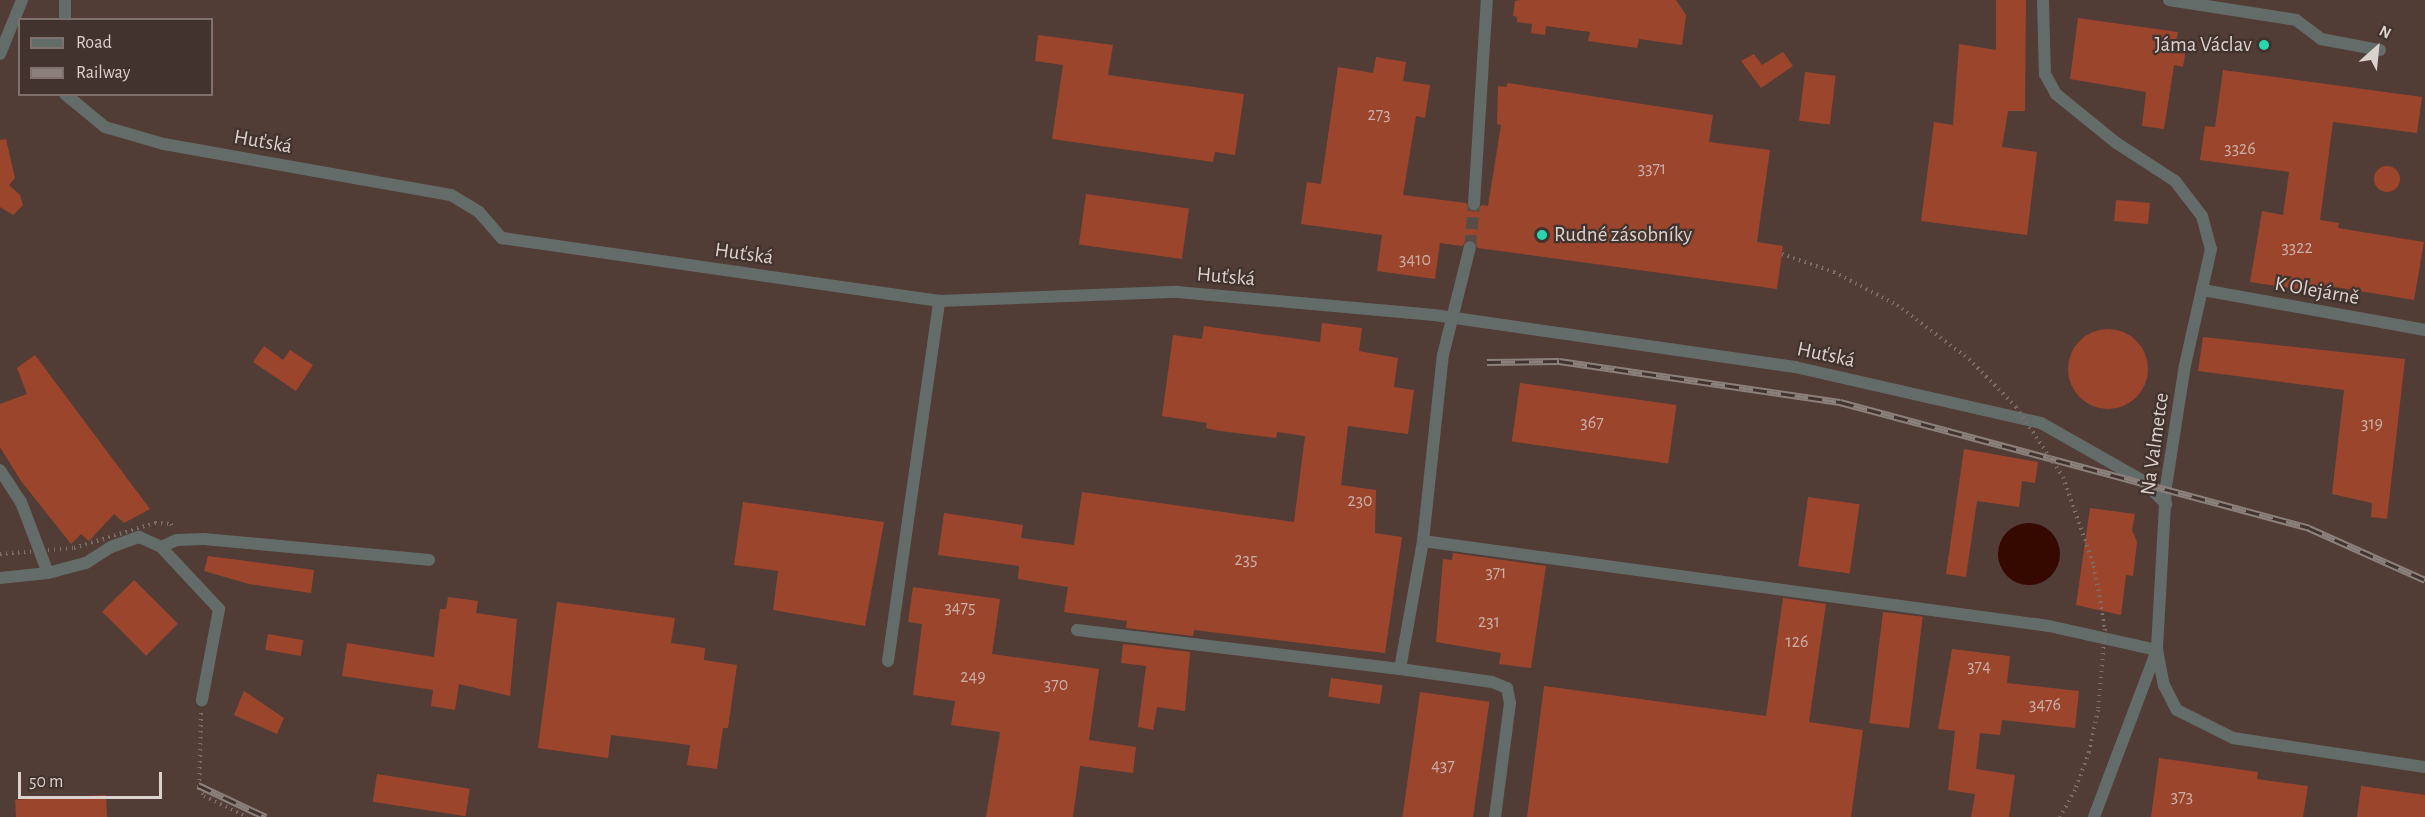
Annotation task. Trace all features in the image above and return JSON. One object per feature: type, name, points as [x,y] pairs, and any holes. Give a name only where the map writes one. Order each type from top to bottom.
[{"type":"street","points":[[0,54],[22,0]]},
{"type":"street","points":[[65,0],[65,18]]},
{"type":"street","points":[[1474,204],[1487,0]]},
{"type":"street","name":"Na Valmetce","points":[[2043,0],[2045,74],[2056,94],[2115,141],[2175,181],[2202,216],[2211,249],[2185,365],[2166,504],[2157,650],[2164,685],[2177,710],[2234,738],[2425,766]]},
{"type":"street","points":[[2169,0],[2296,20],[2322,39],[2380,50]]},
{"type":"street","name":"Huťská","points":[[67,96],[105,127],[164,144],[451,195],[479,212],[502,238],[939,301],[1177,292],[1453,317],[1795,367],[2041,423],[2143,481],[2166,504]]},
{"type":"street","points":[[1400,669],[1423,541],[1443,355],[1470,247]]},
{"type":"street","name":"K Olejárně","points":[[2203,290],[2425,330]]},
{"type":"street","points":[[888,661],[939,301]]},
{"type":"street","points":[[0,470],[21,502],[48,573]]},
{"type":"street","points":[[0,578],[48,573],[86,563],[111,547],[139,537],[161,547],[219,609],[202,700]]},
{"type":"street","points":[[161,547],[177,540],[204,539],[429,560]]},
{"type":"street","points":[[1423,541],[2049,626],[2157,650],[2094,817]]},
{"type":"street","points":[[1077,630],[1400,669],[1492,682],[1507,688],[1510,703],[1495,817]]},
{"type":"path","points":[[1782,255],[1834,272],[1897,305],[1969,359],[2016,407],[2064,477],[2094,566],[2105,629],[2098,710],[2089,752],[2060,817]]},
{"type":"path","points":[[0,554],[75,548],[155,523],[171,524]]},
{"type":"path","points":[[202,700],[199,788],[204,796],[247,817]]},
{"type":"shaded area","points":[[0,0],[2425,0],[2425,817],[0,817]]},
{"type":"shaded area","points":[[2023,523],[2035,523],[2051,532],[2058,542],[2060,554],[2058,566],[2051,576],[2035,585],[2023,585],[2012,580],[2003,571],[1998,560],[1998,548],[2003,537],[2012,528]]},
{"type":"building","points":[[1520,0],[1676,0],[1686,15],[1682,45],[1639,39],[1637,48],[1588,41],[1590,32],[1546,26],[1545,35],[1531,33],[1532,24],[1517,22],[1517,17],[1513,16],[1515,1]]},
{"type":"building","points":[[1996,0],[2026,0],[2025,111],[2008,111],[2002,147],[2037,152],[2027,235],[1921,221],[1934,122],[1953,125],[1959,44],[1996,50]]},
{"type":"building","points":[[2078,18],[2178,32],[2175,47],[2186,49],[2183,67],[2174,65],[2164,129],[2142,126],[2146,92],[2070,79]]},
{"type":"building","points":[[1038,35],[1113,45],[1108,75],[1244,94],[1235,155],[1215,152],[1213,162],[1052,139],[1063,65],[1035,61]]},
{"type":"building","points":[[1783,52],[1793,66],[1761,88],[1741,61],[1754,54],[1762,65]]},
{"type":"building","points":[[1376,57],[1406,62],[1403,81],[1430,85],[1425,118],[1416,116],[1403,195],[1466,203],[1473,212],[1482,205],[1488,206],[1501,125],[1497,124],[1498,86],[1506,87],[1508,83],[1713,115],[1709,142],[1770,150],[1757,242],[1783,246],[1777,289],[1478,248],[1471,239],[1462,246],[1440,243],[1435,279],[1377,271],[1382,235],[1301,224],[1307,182],[1321,184],[1338,67],[1373,73]]},
{"type":"building","points":[[2223,70],[2422,97],[2417,133],[2333,122],[2320,220],[2339,223],[2338,228],[2424,242],[2414,300],[2329,286],[2328,294],[2250,282],[2262,211],[2283,215],[2289,172],[2200,160],[2205,126],[2215,127]]},
{"type":"building","points":[[1805,72],[1836,76],[1830,124],[1799,121]]},
{"type":"building","points":[[6,139],[15,178],[9,185],[20,195],[23,205],[13,215],[0,207],[0,140]]},
{"type":"building","points":[[2387,166],[2396,170],[2400,179],[2396,188],[2387,192],[2378,188],[2374,179],[2378,170]]},
{"type":"building","points":[[1086,194],[1189,208],[1182,259],[1079,245]]},
{"type":"building","points":[[2116,200],[2150,203],[2148,224],[2114,221]]},
{"type":"building","points":[[1322,323],[1362,328],[1359,351],[1398,358],[1394,387],[1414,390],[1408,434],[1348,426],[1341,485],[1376,490],[1375,533],[1402,537],[1385,653],[1194,630],[1193,636],[1126,628],[1127,621],[1064,612],[1068,587],[1018,579],[1019,566],[938,555],[944,513],[1023,525],[1021,538],[1074,545],[1082,492],[1294,522],[1305,436],[1277,432],[1276,438],[1220,431],[1206,428],[1207,423],[1162,416],[1173,335],[1202,339],[1204,326],[1320,342]]},
{"type":"building","points":[[2108,329],[2123,332],[2136,341],[2145,354],[2148,369],[2145,384],[2136,397],[2123,406],[2108,409],[2093,406],[2080,397],[2071,384],[2068,369],[2071,354],[2080,341],[2093,332]]},
{"type":"building","points":[[2203,337],[2405,359],[2387,519],[2371,517],[2372,503],[2332,494],[2344,390],[2198,371]]},
{"type":"building","points":[[264,346],[283,360],[290,350],[313,365],[296,391],[253,362]]},
{"type":"building","points":[[35,355],[150,509],[124,523],[114,514],[89,541],[81,534],[71,544],[21,481],[0,447],[0,404],[27,394],[17,368]]},
{"type":"building","points":[[1520,383],[1676,405],[1668,463],[1512,441]]},
{"type":"building","points":[[1964,449],[2038,462],[2035,483],[2022,481],[2019,507],[1977,501],[1966,577],[1946,574]]},
{"type":"building","points":[[1808,497],[1859,504],[1850,574],[1798,566]]},
{"type":"building","points":[[743,502],[884,522],[865,626],[773,610],[778,571],[734,565]]},
{"type":"building","points":[[2090,508],[2135,514],[2132,530],[2137,542],[2133,576],[2126,575],[2121,615],[2076,605]]},
{"type":"building","points":[[1453,553],[1546,566],[1531,668],[1499,664],[1501,653],[1436,642],[1443,559],[1452,560]]},
{"type":"building","points":[[208,556],[314,570],[311,593],[249,584],[204,571]]},
{"type":"building","points":[[134,580],[178,624],[146,656],[102,612]]},
{"type":"building","points":[[913,587],[1000,599],[992,654],[1099,669],[1089,740],[1136,747],[1133,773],[1080,766],[1073,817],[986,817],[1000,732],[951,725],[955,701],[913,695],[922,624],[908,622]]},
{"type":"building","points":[[448,597],[478,601],[476,613],[517,619],[510,696],[459,684],[455,710],[431,706],[433,690],[342,676],[347,643],[434,657],[440,609],[446,609]]},
{"type":"building","points":[[1783,598],[1826,604],[1809,722],[1863,730],[1851,817],[1527,817],[1544,686],[1766,716]]},
{"type":"building","points":[[557,602],[675,618],[671,643],[705,648],[704,660],[737,665],[728,728],[723,728],[717,769],[687,765],[690,745],[611,735],[608,758],[538,748]]},
{"type":"building","points":[[1883,612],[1923,617],[1909,728],[1869,723]]},
{"type":"building","points":[[268,634],[303,640],[301,656],[265,650]]},
{"type":"building","points":[[1123,644],[1190,652],[1185,711],[1157,707],[1153,730],[1138,727],[1146,666],[1121,663]]},
{"type":"building","points":[[1952,649],[2010,656],[2007,683],[2079,691],[2075,728],[2002,720],[2000,735],[1980,733],[1976,769],[2015,775],[2009,817],[1971,817],[1975,794],[1948,790],[1955,731],[1938,729]]},
{"type":"building","points":[[1331,678],[1382,685],[1380,704],[1328,697]]},
{"type":"building","points":[[244,691],[284,718],[277,734],[234,715]]},
{"type":"building","points":[[1420,692],[1489,702],[1473,817],[1402,817]]},
{"type":"building","points":[[2159,758],[2258,772],[2257,779],[2308,786],[2303,817],[2151,817]]},
{"type":"building","points":[[377,774],[470,789],[465,816],[373,802]]},
{"type":"building","points":[[2361,786],[2425,795],[2425,817],[2357,817]]},
{"type":"building","points":[[106,795],[107,817],[16,817],[15,800]]},
{"type":"tunnel","points":[[1470,247],[1474,204]]},
{"type":"railway","points":[[1487,362],[1559,361],[1840,402],[2309,528],[2425,580]]},
{"type":"railway","points":[[198,785],[266,817]]},
{"type":"place","name":"Jáma Václav","points":[[2264,45]]},
{"type":"place","name":"Rudné zásobníky","points":[[1542,235]]}]
